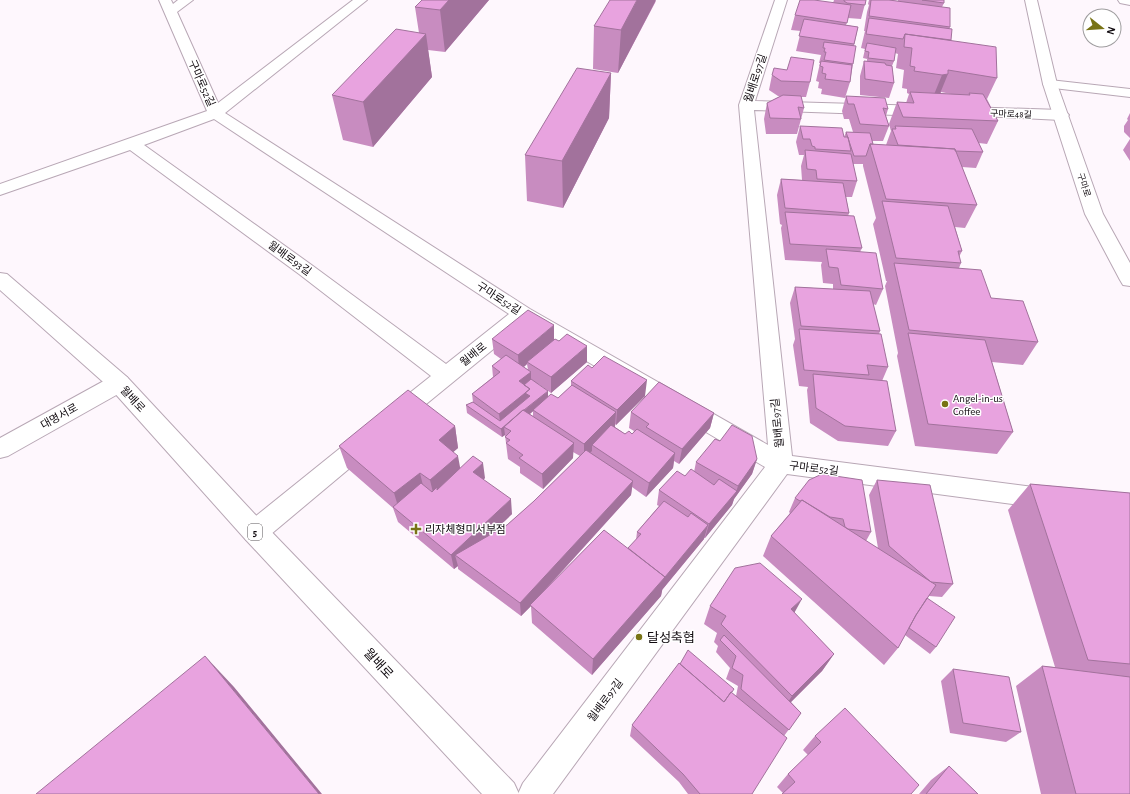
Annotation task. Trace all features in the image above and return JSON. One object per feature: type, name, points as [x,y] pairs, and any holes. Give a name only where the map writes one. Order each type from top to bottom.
[{"type":"street","points":[[167,6],[187,0]]},
{"type":"street","points":[[0,190],[132,144],[215,112],[361,0]]},
{"type":"street","name":"월배로97길","points":[[534,794],[781,464],[746,105],[781,0]]},
{"type":"street","name":"구마로","points":[[1031,0],[1050,84],[1094,214],[1130,280]]},
{"type":"street","points":[[1124,0],[1130,1]]},
{"type":"street","name":"구마로52길","points":[[167,6],[215,112],[523,314],[781,464],[1067,501]]},
{"type":"street","points":[[1050,84],[1130,93]]},
{"type":"street","points":[[746,105],[935,111]]},
{"type":"street","name":"구마로48길","points":[[950,112],[1061,115]]},
{"type":"street","name":"월배로93길","points":[[132,144],[306,270],[446,376]]},
{"type":"street","name":"월배로","points":[[0,279],[118,383],[255,532],[503,794]]},
{"type":"street","name":"월배로","points":[[255,532],[523,314]]},
{"type":"street","name":"대명서로","points":[[0,449],[118,383]]},
{"type":"building","points":[[422,0],[449,0],[440,10],[415,7]]},
{"type":"building","points":[[610,0],[637,0],[621,30],[594,26]]},
{"type":"building","points":[[800,0],[814,0],[851,5],[847,23],[795,15]]},
{"type":"building","points":[[844,0],[866,0],[865,5],[847,3]]},
{"type":"building","points":[[871,0],[889,0],[950,8],[950,27],[869,16]]},
{"type":"building","points":[[922,0],[944,0],[944,3]]},
{"type":"building","points":[[869,18],[952,29],[951,40],[905,34],[903,39],[866,34]]},
{"type":"building","points":[[804,19],[858,27],[854,44],[799,36]]},
{"type":"building","points":[[396,29],[426,34],[363,102],[332,95]]},
{"type":"building","points":[[905,34],[996,47],[997,78],[948,70],[948,74],[942,75],[914,71],[915,67],[910,66],[912,48],[904,47]]},
{"type":"building","points":[[824,42],[856,46],[853,64],[824,60],[826,52],[824,52],[825,48],[823,48]]},
{"type":"building","points":[[867,43],[896,48],[894,61],[868,58],[869,52],[865,51]]},
{"type":"building","points":[[791,57],[814,60],[810,82],[781,81],[772,75],[774,68],[787,70]]},
{"type":"building","points":[[821,61],[852,65],[850,82],[825,79],[826,74],[822,73],[823,67],[820,66]]},
{"type":"building","points":[[864,61],[885,63],[886,65],[892,66],[894,83],[865,79]]},
{"type":"building","points":[[577,68],[611,73],[562,161],[525,155]]},
{"type":"building","points":[[910,92],[970,95],[969,93],[983,94],[998,121],[903,117],[897,102],[914,103]]},
{"type":"building","points":[[783,95],[801,96],[804,108],[798,107],[801,119],[770,118],[767,103]]},
{"type":"building","points":[[846,96],[885,98],[888,109],[883,108],[889,126],[860,124],[854,104],[848,104]]},
{"type":"building","points":[[800,126],[842,128],[844,137],[848,137],[851,151],[815,149],[815,147],[812,146],[810,139],[803,139]]},
{"type":"building","points":[[895,126],[972,129],[983,152],[955,151],[955,149],[898,145],[892,129],[896,129]]},
{"type":"building","points":[[846,132],[870,133],[873,144],[870,144],[866,156],[854,156]]},
{"type":"building","points":[[870,144],[955,149],[977,205],[886,199]]},
{"type":"building","points":[[805,150],[851,154],[857,181],[817,179],[816,170],[807,169]]},
{"type":"building","points":[[781,179],[843,183],[849,213],[785,208]]},
{"type":"building","points":[[882,201],[948,206],[962,251],[958,251],[961,263],[896,258]]},
{"type":"building","points":[[785,212],[854,216],[862,248],[790,244]]},
{"type":"building","points":[[826,249],[876,253],[883,289],[841,285],[838,268],[829,267]]},
{"type":"building","points":[[894,263],[981,270],[991,298],[1023,301],[1038,342],[909,330]]},
{"type":"building","points":[[795,287],[870,291],[880,331],[801,326]]},
{"type":"building","points":[[528,310],[554,325],[518,355],[492,339]]},
{"type":"building","points":[[799,329],[881,334],[888,367],[867,365],[869,375],[804,370]]},
{"type":"building","points":[[908,333],[985,340],[1013,432],[928,424]]},
{"type":"building","points":[[567,334],[587,346],[551,377],[527,362],[555,339],[559,341]]},
{"type":"building","points":[[506,355],[531,372],[519,381],[530,389],[499,414],[472,394],[500,372],[492,366]]},
{"type":"building","points":[[604,356],[647,380],[617,410],[571,381],[588,365],[592,368]]},
{"type":"building","points":[[813,374],[887,381],[896,431],[845,426],[816,408]]},
{"type":"building","points":[[531,379],[548,391],[501,429],[466,405],[473,402],[500,421],[530,396],[525,393],[530,389],[524,385]]},
{"type":"building","points":[[659,382],[714,413],[682,449],[646,427],[649,424],[631,412]]},
{"type":"building","points":[[572,385],[616,412],[584,444],[533,410],[551,394],[558,398]]},
{"type":"building","points":[[408,390],[455,426],[439,440],[458,456],[430,480],[420,473],[394,493],[339,446]]},
{"type":"building","points":[[523,410],[574,443],[542,474],[519,458],[523,455],[506,443],[510,440],[505,437],[511,431],[504,427]]},
{"type":"building","points":[[611,425],[625,434],[629,431],[632,434],[637,429],[675,453],[649,483],[592,445]]},
{"type":"building","points":[[732,425],[752,436],[757,459],[738,486],[696,462],[715,439],[720,441]]},
{"type":"building","points":[[586,450],[633,481],[520,603],[455,555],[507,525]]},
{"type":"building","points":[[473,456],[483,463],[473,472],[511,499],[451,555],[393,507],[421,483],[432,492],[437,487],[437,490]]},
{"type":"building","points":[[691,469],[714,485],[719,479],[737,491],[709,524],[659,490],[677,471],[685,476]]},
{"type":"building","points":[[822,474],[862,480],[871,532],[848,529],[845,527],[843,519],[830,517],[802,500],[800,501],[795,498],[809,480]]},
{"type":"building","points":[[877,480],[930,485],[953,584],[931,582],[889,546]]},
{"type":"building","points":[[1030,484],[1130,493],[1130,664],[1088,660]]},
{"type":"building","points":[[802,500],[936,585],[916,615],[898,648],[771,536]]},
{"type":"building","points":[[664,501],[688,517],[691,513],[708,525],[665,577],[628,548],[641,534],[637,532]]},
{"type":"building","points":[[604,530],[665,577],[593,659],[530,605]]},
{"type":"building","points":[[760,563],[802,599],[791,609],[834,654],[792,696],[721,624],[726,616],[710,606],[735,568]]},
{"type":"building","points":[[927,598],[955,617],[936,647],[909,628]]},
{"type":"building","points":[[724,635],[801,713],[789,730],[741,689],[743,675],[732,668],[736,656],[720,640]]},
{"type":"building","points":[[688,650],[734,689],[724,702],[680,664]]},
{"type":"building","points":[[205,656],[319,794],[36,794]]},
{"type":"building","points":[[679,663],[724,702],[731,692],[787,738],[752,794],[700,794],[683,774],[632,725]]},
{"type":"building","points":[[1042,666],[1130,677],[1130,794],[1076,794]]},
{"type":"building","points":[[953,669],[1009,677],[1021,732],[963,723]]},
{"type":"building","points":[[845,708],[919,785],[911,794],[782,794],[795,782],[788,774],[821,742],[815,736]]},
{"type":"building","points":[[949,766],[978,794],[926,794]]},
{"type":"place","name":"Angel-in-us Coffee","points":[[945,404]]},
{"type":"place","name":"리자체형미서부점","points":[[416,529]]},
{"type":"place","name":"달성축협","points":[[639,637]]}]
